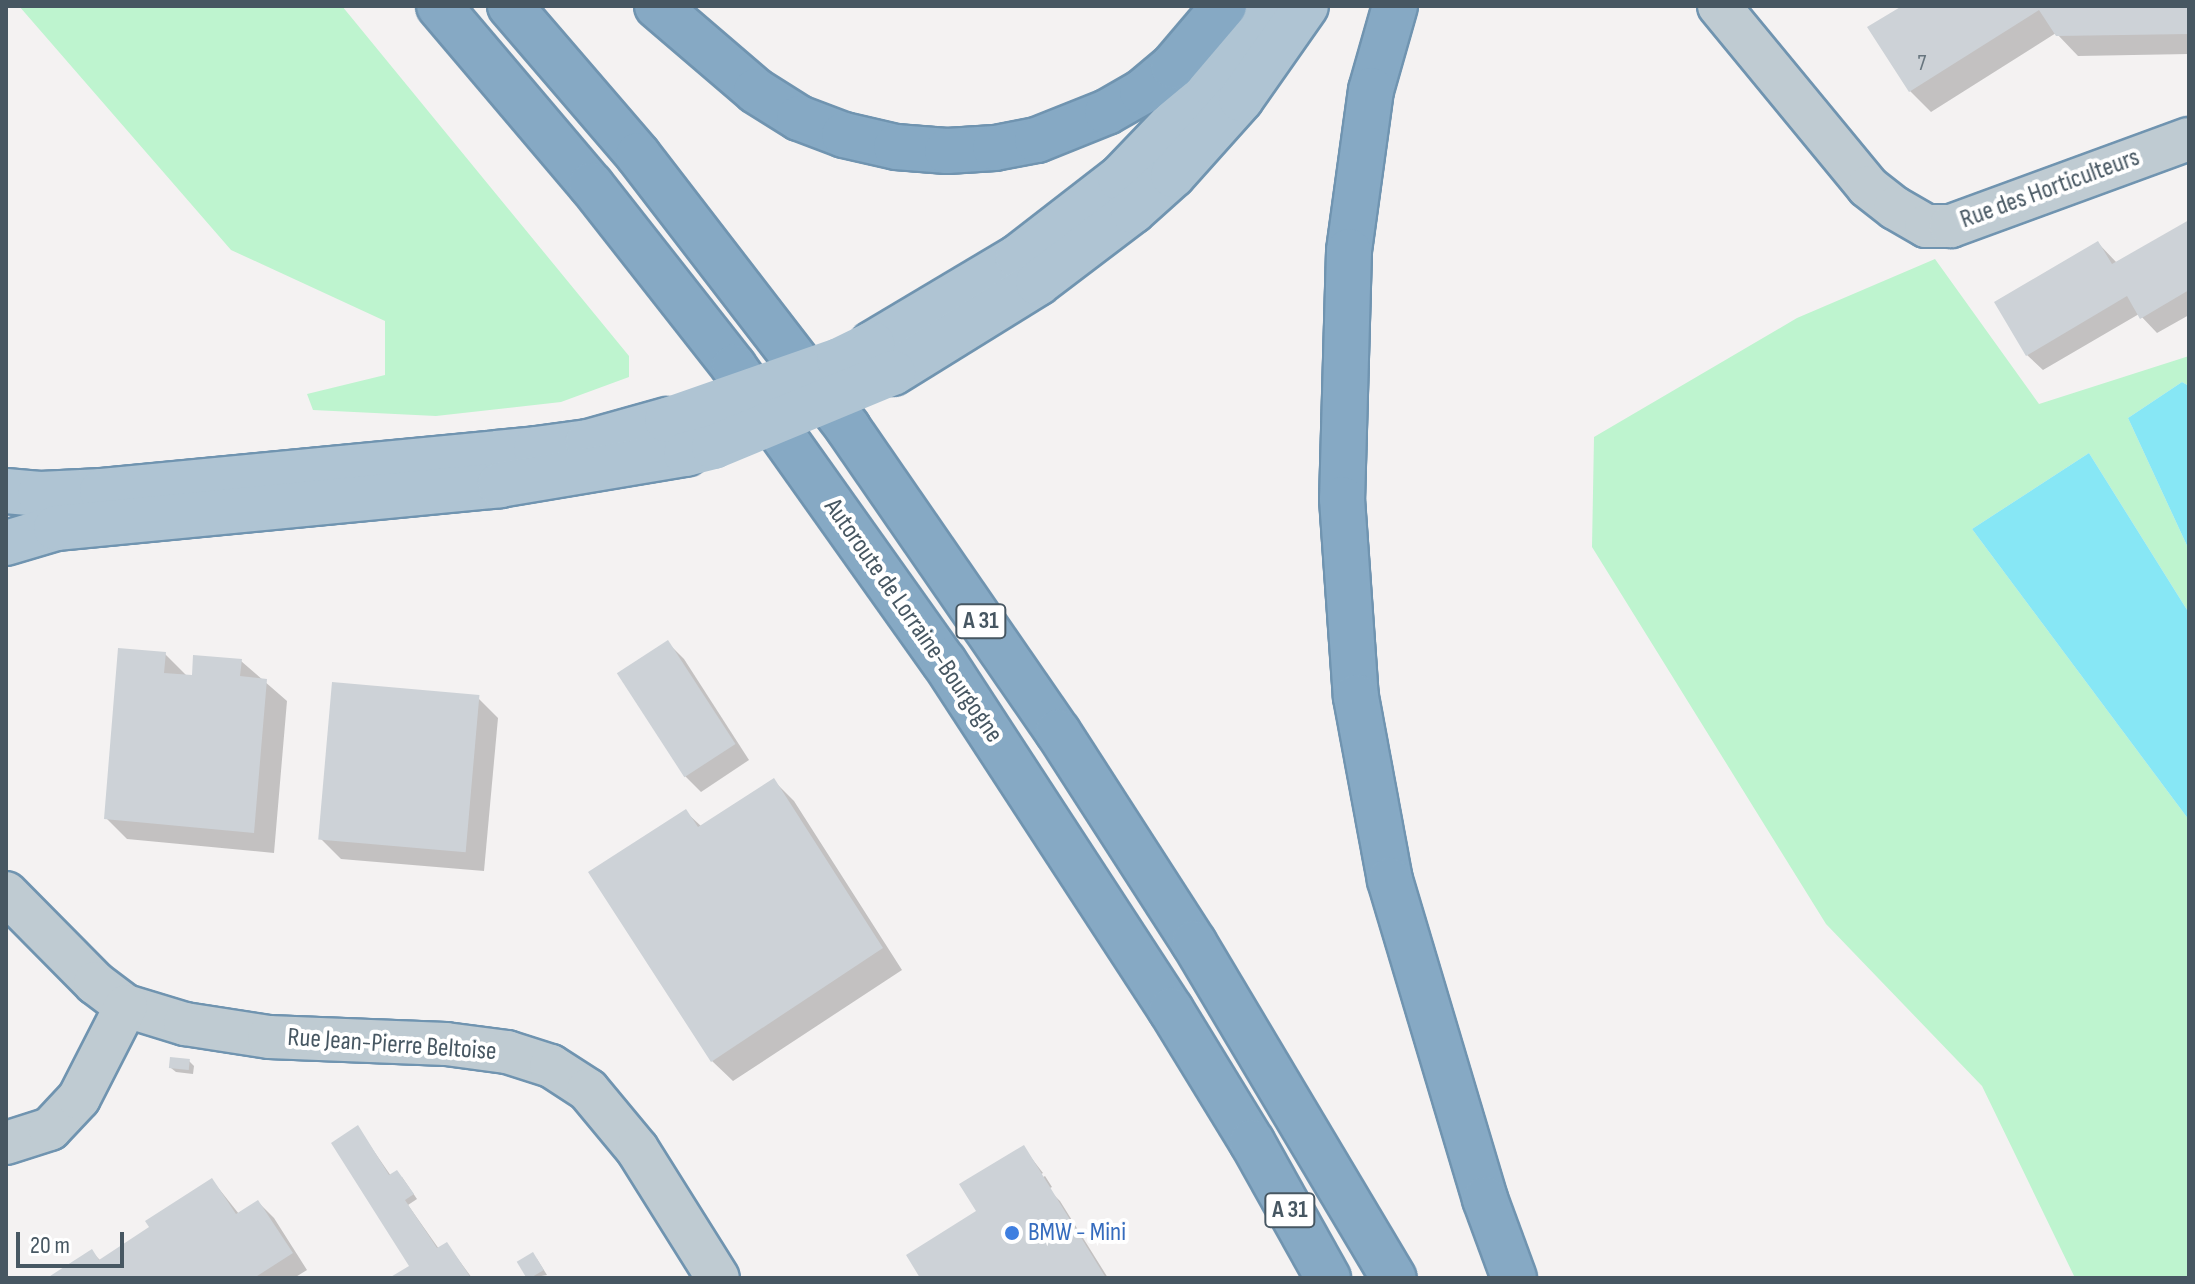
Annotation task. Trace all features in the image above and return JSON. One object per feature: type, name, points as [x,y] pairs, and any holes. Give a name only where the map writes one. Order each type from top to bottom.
[{"type":"highway","name":"Autoroute de Lorraine-Bourgogne","points":[[439,6],[591,185],[734,367],[944,662],[1171,1010],[1252,1142],[1328,1278]]},
{"type":"highway","name":"A 31","points":[[510,6],[638,155],[848,428],[1058,732],[1194,943],[1394,1278]]},
{"type":"highway","points":[[657,6],[756,91],[799,118],[844,135],[896,147],[947,151],[995,148],[1037,140],[1107,112],[1142,92],[1173,66],[1224,6]]},
{"type":"highway","points":[[1395,6],[1371,90],[1349,251],[1342,499],[1356,697],[1390,880],[1485,1199],[1514,1278]]},
{"type":"main road","points":[[882,359],[1120,178],[1211,83],[1266,6]]},
{"type":"main road","points":[[6,543],[56,528],[500,485],[677,437],[839,360],[882,359],[1038,283],[1133,211],[1208,138],[1241,99],[1306,6]]},
{"type":"main road","points":[[6,491],[40,494],[102,491],[588,442],[677,437]]},
{"type":"street","name":"Rue des Horticulteurs","points":[[1719,6],[1868,187],[1926,226],[1951,226],[2189,139]]},
{"type":"street","name":"Rue Jean-Pierre Beltoise","points":[[6,893],[95,983],[126,1006],[185,1024],[269,1037],[446,1044],[507,1052],[551,1066],[588,1090],[637,1149],[718,1278]]},
{"type":"street","points":[[6,1143],[50,1129],[79,1098],[126,1006]]},
{"type":"green space","points":[[19,6],[342,6],[629,356],[629,377],[561,402],[436,416],[313,410],[307,394],[385,375],[385,321],[231,250]]},
{"type":"green space","points":[[1935,259],[2039,404],[2189,356],[2189,386],[2182,382],[2128,418],[2189,550],[2189,613],[2089,453],[1972,529],[2189,820],[2189,1278],[2075,1278],[1982,1086],[1826,924],[1592,547],[1594,437],[1797,318]]},
{"type":"water","points":[[2182,382],[2189,386],[2189,550],[2128,418]]},
{"type":"water","points":[[2089,453],[2189,613],[2189,820],[1972,529]]},
{"type":"building","points":[[1902,6],[2189,6],[2189,34],[2056,36],[2039,10],[1909,92],[1867,27]]},
{"type":"building","points":[[2189,220],[2189,290],[2140,319],[2127,296],[2026,356],[1994,302],[2098,241],[2112,264]]},
{"type":"building","points":[[668,640],[736,744],[684,777],[617,673]]},
{"type":"building","points":[[118,648],[166,652],[164,673],[192,675],[193,655],[242,659],[240,676],[267,679],[254,833],[104,819]]},
{"type":"building","points":[[332,682],[479,695],[466,852],[318,839]]},
{"type":"building","points":[[774,778],[883,948],[711,1062],[588,872],[686,809],[698,827]]},
{"type":"building","points":[[170,1057],[190,1059],[189,1070],[169,1068]]},
{"type":"building","points":[[358,1125],[389,1175],[397,1170],[414,1194],[405,1200],[437,1248],[447,1242],[471,1278],[389,1278],[409,1266],[331,1143]]},
{"type":"building","name":"BMW - Mini","points":[[1024,1145],[1106,1278],[920,1278],[906,1255],[976,1211],[959,1184]]},
{"type":"building","points":[[212,1178],[236,1214],[258,1200],[293,1253],[254,1278],[47,1278],[92,1249],[99,1260],[149,1227],[145,1221]]},
{"type":"building","points":[[533,1252],[544,1270],[526,1278],[517,1262]]},
{"type":"place","name":"BMW - Mini","points":[[1012,1233]]}]
